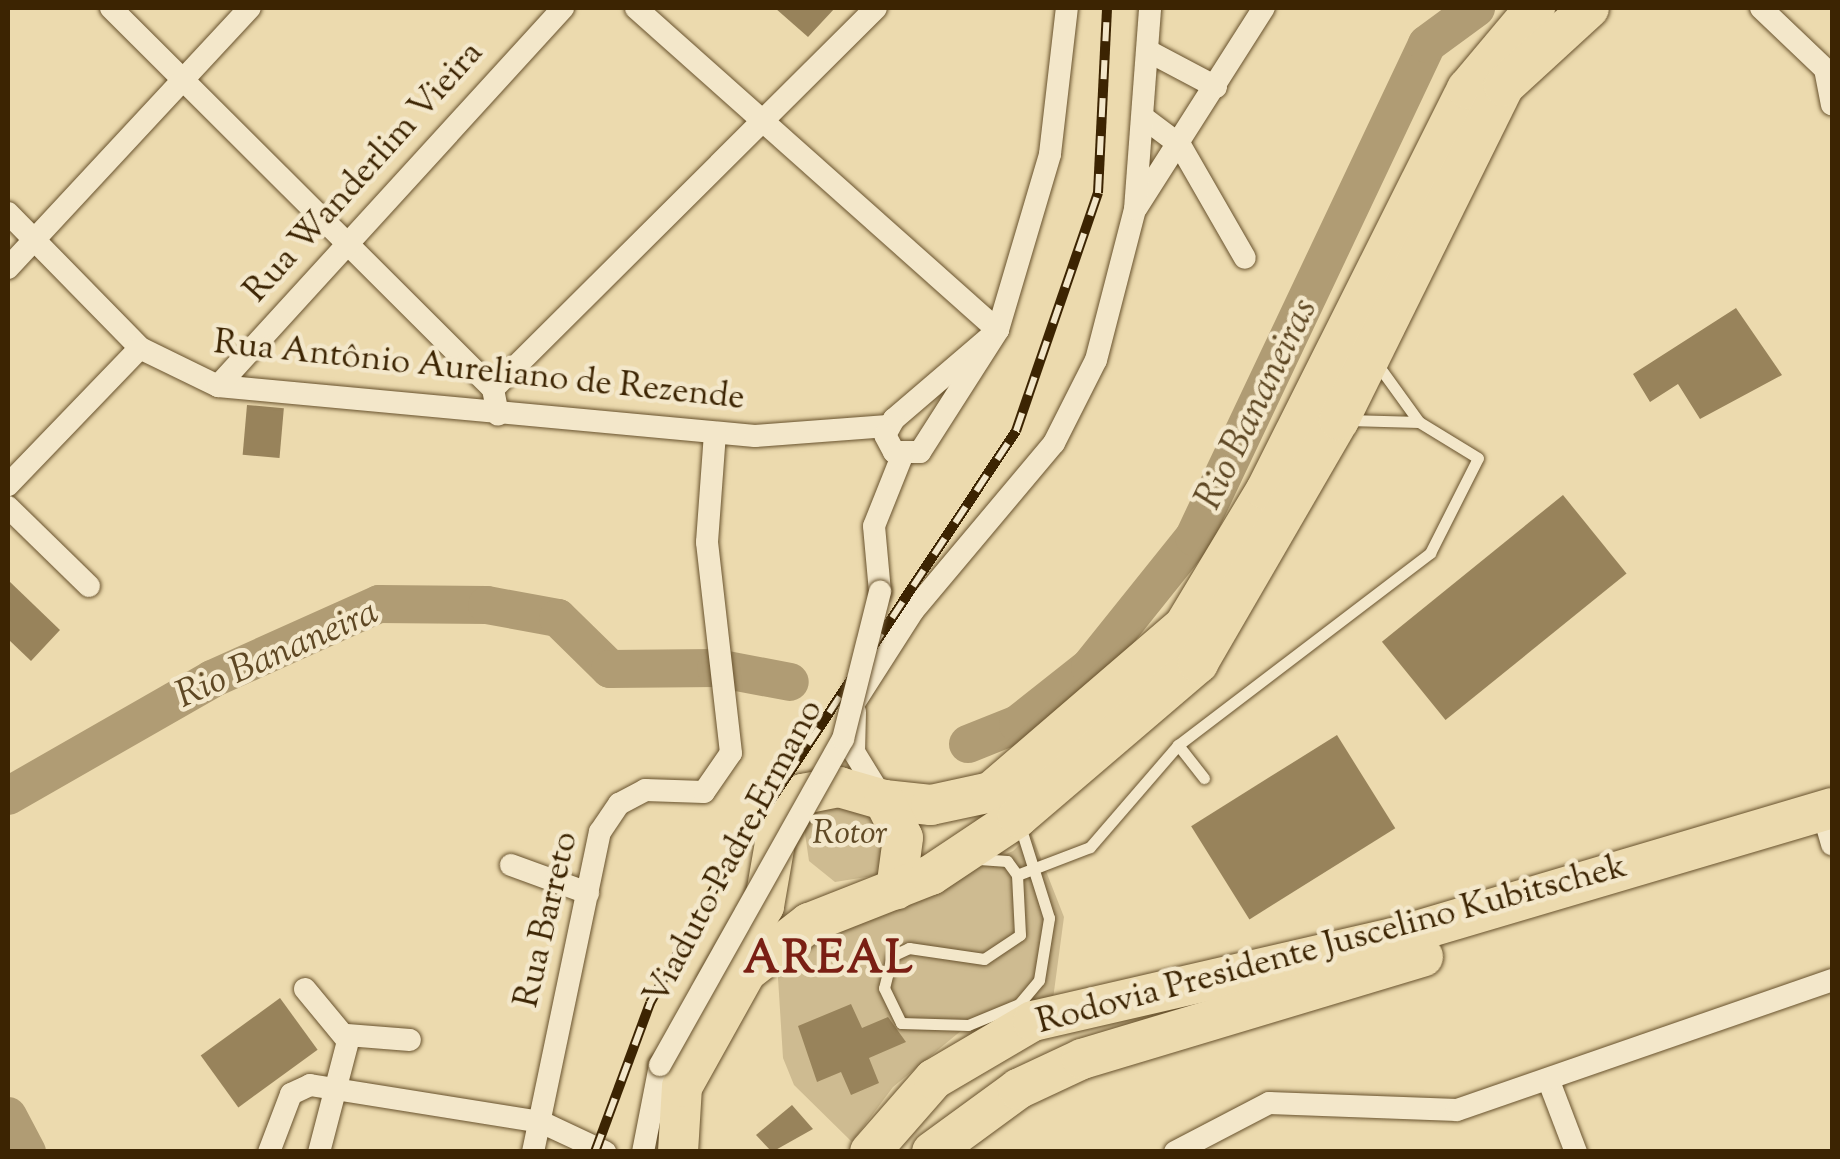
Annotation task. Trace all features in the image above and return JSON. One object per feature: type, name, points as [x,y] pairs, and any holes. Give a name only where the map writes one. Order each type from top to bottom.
[{"type":"highway","points":[[658,1151],[677,1054],[764,906],[776,838],[803,794],[840,787],[884,800],[960,803],[1018,776],[1184,626],[1339,420],[1371,355],[1468,89],[1535,8]]},
{"type":"highway","points":[[658,1151],[721,1003],[746,972],[842,908],[914,882],[1018,817],[1198,663],[1416,224],[1504,86],[1590,8]]},
{"type":"highway","points":[[884,800],[903,838],[914,882]]},
{"type":"highway","name":"Rodovia Presidente Juscelino Kubitschek","points":[[870,1152],[934,1079],[1033,1021],[1400,936],[1831,828]]},
{"type":"highway","name":"Rodovia Presidente Juscelino Kubitschek","points":[[932,1152],[1018,1089],[1082,1059],[1831,828]]},
{"type":"highway","points":[[776,838],[787,878],[842,908]]},
{"type":"street","points":[[111,8],[184,76],[494,389],[498,415]]},
{"type":"street","points":[[8,268],[250,8]]},
{"type":"street","name":"Rua Wanderlim Vieira","points":[[218,386],[563,8]]},
{"type":"street","points":[[636,8],[760,123],[998,330]]},
{"type":"street","points":[[494,389],[876,8]]},
{"type":"street","points":[[998,330],[891,422],[888,445],[902,456],[920,452],[998,330],[1050,154],[1067,8]]},
{"type":"street","points":[[803,794],[856,698],[913,611],[1054,443],[1096,360],[1135,208],[1150,8]]},
{"type":"street","points":[[1135,208],[1180,145],[1264,8]]},
{"type":"street","points":[[1761,8],[1828,69],[1832,104]]},
{"type":"street","points":[[1148,52],[1216,87]]},
{"type":"street","points":[[1144,118],[1180,145],[1245,258]]},
{"type":"street","name":"Rua Antônio Aureliano de Rezende","points":[[8,213],[140,348],[218,386],[715,433],[806,437],[891,422]]},
{"type":"street","points":[[8,484],[140,348]]},
{"type":"street","points":[[891,422],[912,414],[928,435]]},
{"type":"street","name":"Rua Barreto","points":[[533,1152],[600,832],[619,804],[645,790],[704,792],[732,753],[728,682],[708,542],[715,433]]},
{"type":"street","name":"Viaduto Padre Ermano","points":[[658,1151],[651,1108],[660,1065],[843,739],[880,592],[874,526],[902,456]]},
{"type":"street","points":[[8,507],[89,586]]},
{"type":"street","points":[[856,698],[854,752],[884,800]]},
{"type":"street","points":[[511,865],[588,894]]},
{"type":"street","points":[[1175,1152],[1269,1104],[1457,1110],[1550,1084],[1832,980]]},
{"type":"street","points":[[305,989],[347,1034],[410,1040]]},
{"type":"street","points":[[319,1152],[341,1094],[347,1034]]},
{"type":"street","points":[[1550,1084],[1576,1152]]},
{"type":"street","points":[[269,1152],[298,1087],[541,1122],[605,1152]]},
{"type":"lane","points":[[1017,875],[1031,866],[1090,847],[1178,745],[1430,553],[1478,458],[1419,422],[1371,355]]},
{"type":"lane","points":[[1339,420],[1419,422]]},
{"type":"lane","points":[[1178,745],[1204,778]]},
{"type":"lane","points":[[914,882],[982,858],[1007,861],[1017,875],[1020,936],[1009,948],[984,959],[909,948],[892,956],[884,988],[902,1022],[968,1025],[1019,1004],[1039,980],[1049,918],[1018,817]]},
{"type":"green space","name":"Rotor","points":[[824,793],[895,816],[879,875],[835,882],[809,861],[803,820]]},
{"type":"green space","points":[[1031,833],[1064,917],[1053,999],[962,1030],[893,1087],[852,1142],[794,1085],[783,1058],[777,962],[803,940],[1013,851]]},
{"type":"building","points":[[775,8],[835,8],[808,37]]},
{"type":"building","points":[[1736,308],[1782,375],[1700,419],[1678,384],[1650,402],[1633,374]]},
{"type":"building","points":[[247,405],[284,408],[280,458],[243,455]]},
{"type":"building","points":[[1563,495],[1627,573],[1445,720],[1382,642]]},
{"type":"building","points":[[8,580],[60,630],[31,661],[8,639]]},
{"type":"building","points":[[1337,735],[1395,828],[1249,919],[1191,826]]},
{"type":"building","points":[[280,998],[318,1050],[238,1107],[201,1056]]},
{"type":"building","points":[[851,1004],[862,1028],[888,1017],[906,1042],[869,1058],[879,1083],[851,1095],[841,1072],[817,1082],[798,1026]]},
{"type":"building","points":[[792,1105],[813,1129],[772,1152],[756,1135]]},
{"type":"waterway","name":"Rio Bananeiras","points":[[968,744],[1018,724],[1090,667],[1194,537],[1427,44],[1476,8]]},
{"type":"waterway","name":"Rio Bananeira","points":[[8,796],[212,679],[379,604],[487,605],[558,618],[610,669],[716,668],[790,682]]},
{"type":"waterway","name":"Rio Bananeira","points":[[8,1116],[27,1152]]},
{"type":"railway","points":[[595,1152],[650,1003],[724,871],[1016,431],[1098,193],[1107,8]]},
{"type":"district","name":"AREAL","points":[[829,962]]}]
